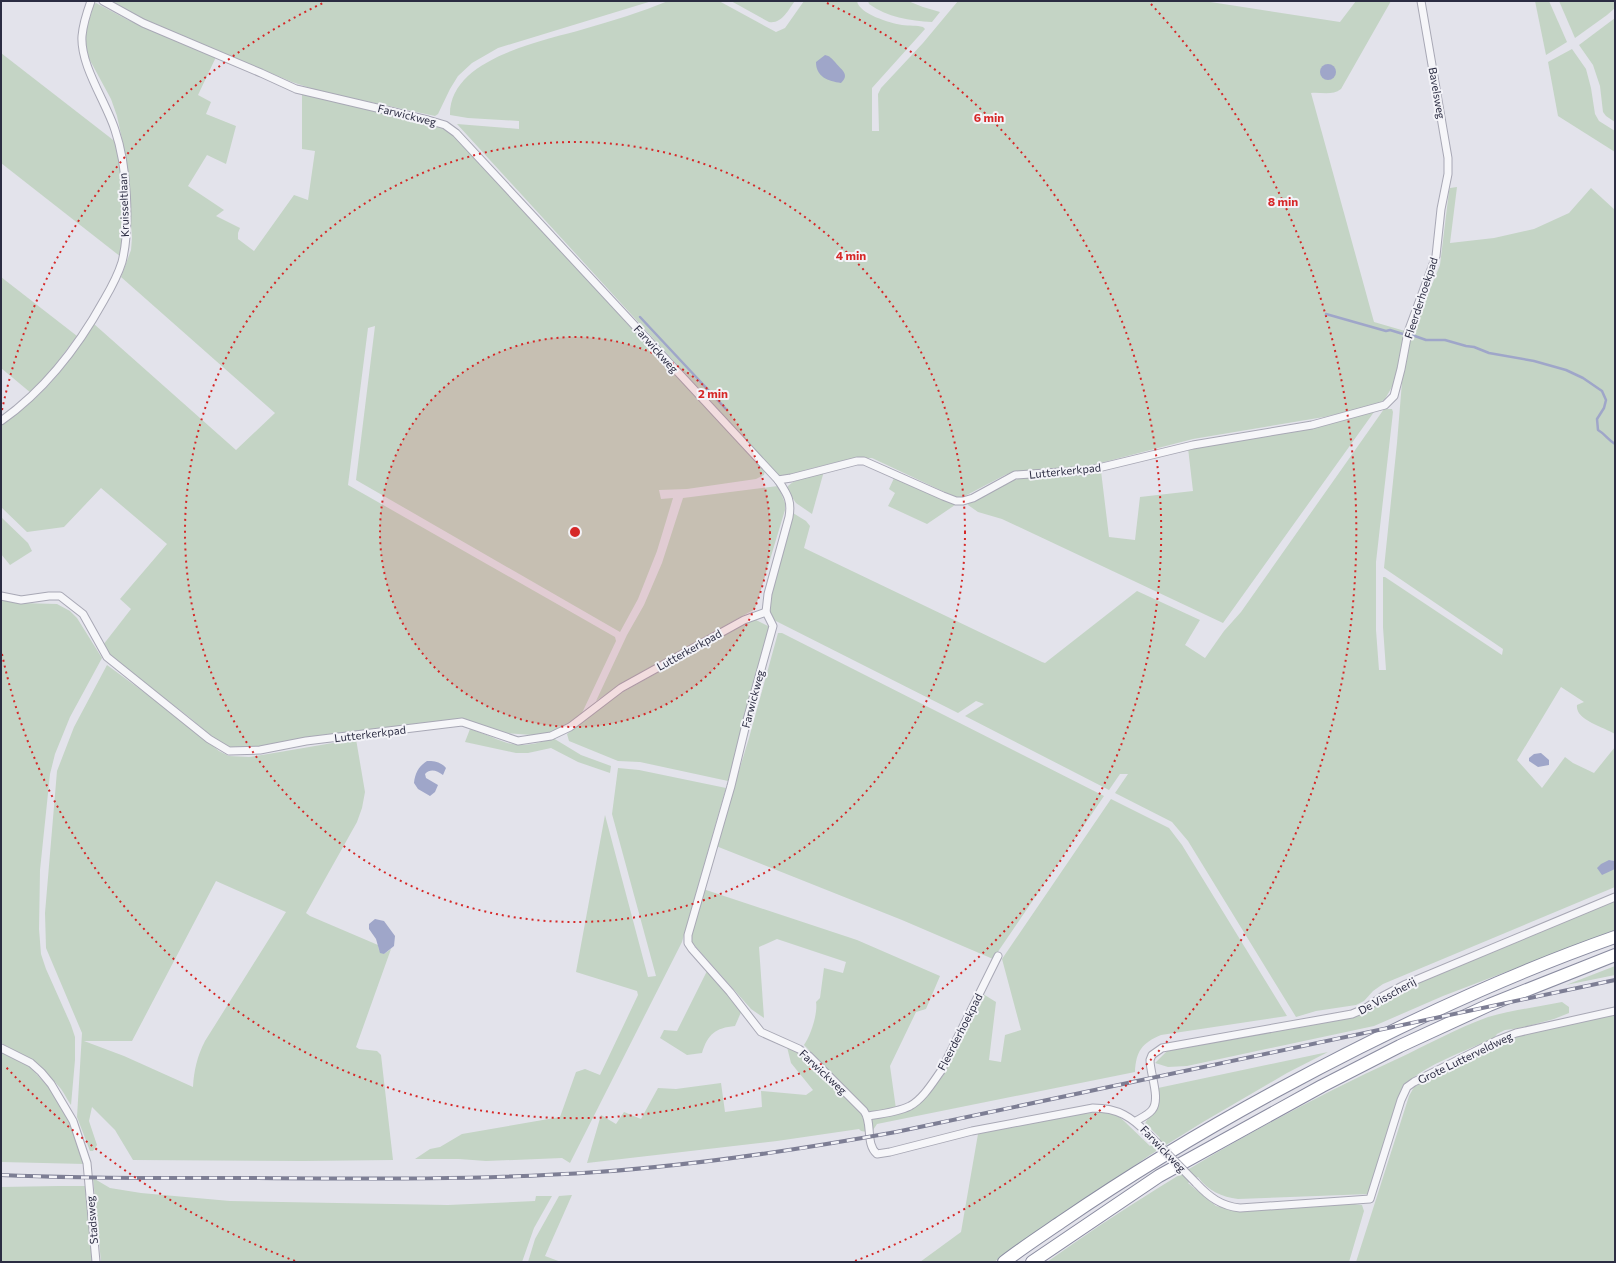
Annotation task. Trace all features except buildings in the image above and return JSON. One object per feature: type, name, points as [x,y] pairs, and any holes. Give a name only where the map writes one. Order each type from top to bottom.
[{"type":"highway","points":[[1004,1262],[1161,1156],[1315,1070],[1391,1031],[1479,990],[1615,937]]},
{"type":"highway","points":[[1032,1262],[1158,1176],[1322,1086],[1400,1046],[1489,1005],[1615,955]]},
{"type":"street","name":"Kruisseltlaan","points":[[1,421],[29,400],[45,384],[65,359],[92,321],[114,282],[122,263],[127,226],[123,166],[116,132],[108,109],[88,67],[83,51],[82,37],[91,1]]},
{"type":"street","name":"Farwickweg","points":[[103,1],[143,23],[296,89],[445,125],[456,133],[778,480],[788,496],[790,509],[768,594],[766,612],[773,626],[747,720],[731,786],[688,930],[688,942],[692,949],[730,992],[754,1025],[761,1032],[788,1043],[809,1056],[868,1116],[872,1147],[877,1154],[972,1131],[1084,1109],[1108,1109],[1136,1121],[1210,1197],[1221,1204],[1240,1208],[1370,1199]]},
{"type":"street","name":"Bavelsweg","points":[[1421,1],[1448,158],[1446,186]]},
{"type":"street","name":"Fleerderhoekpad","points":[[1385,405],[1394,396],[1408,332],[1436,256],[1441,210],[1446,186]]},
{"type":"street","name":"Lutterkerkpad","points":[[778,480],[857,461],[864,461],[948,498],[956,501],[962,501],[973,498],[1015,475],[1090,470],[1193,445],[1312,425],[1385,405]]},
{"type":"street","name":"Lutterkerkpad","points":[[1,596],[9,599],[21,600],[56,595],[60,596],[83,614],[107,657],[208,739],[229,751],[260,750],[306,742],[462,722],[518,741],[551,736],[570,727],[621,688],[744,620],[766,612]]},
{"type":"street","name":"De Visscherij","points":[[1136,1121],[1151,1111],[1155,1106],[1156,1096],[1150,1060],[1152,1055],[1162,1048],[1358,1012],[1404,985],[1615,897]]},
{"type":"street","name":"Fleerderhoekpad","points":[[868,1116],[910,1106],[929,1088],[942,1071],[998,956]]},
{"type":"street","name":"Grote Lutterveldweg","points":[[1370,1199],[1401,1100],[1407,1087],[1414,1082],[1498,1040],[1516,1034],[1615,1011]]},
{"type":"street","name":"Stadsweg","points":[[1,1048],[31,1063],[51,1084],[73,1121],[87,1163],[96,1262]]},
{"type":"green space","points":[[107,1],[652,1],[498,48],[472,63],[458,76],[438,114],[435,116],[319,91],[292,82],[126,12]]},
{"type":"green space","points":[[668,1],[719,1],[776,32],[785,28],[804,1],[857,1],[863,10],[883,20],[902,25],[923,27],[925,29],[872,88],[872,131],[879,131],[878,94],[881,88],[923,43],[958,1],[1204,1],[1340,22],[1356,1],[1391,1],[1341,89],[1330,93],[1311,93],[1374,322],[1405,331],[1396,380],[1385,399],[1371,406],[1324,417],[1193,439],[1085,467],[1014,472],[1005,475],[963,497],[955,497],[872,458],[854,458],[805,470],[790,476],[780,477],[457,124],[519,129],[519,121],[468,118],[450,115],[454,95],[465,79],[481,66],[501,55],[523,46],[595,26]]},
{"type":"green space","points":[[731,1],[795,1],[781,19],[774,22],[769,22]]},
{"type":"green space","points":[[868,1],[908,1],[940,12],[932,22],[915,21],[899,18],[883,12],[869,4]]},
{"type":"green space","points":[[1535,1],[1549,1],[1567,42],[1546,55]]},
{"type":"green space","points":[[1559,1],[1615,1],[1615,8],[1575,38]]},
{"type":"green space","points":[[96,3],[128,20],[216,57],[198,95],[211,102],[206,114],[236,126],[226,164],[207,155],[188,186],[224,210],[216,216],[240,228],[238,239],[254,251],[294,195],[308,200],[315,151],[302,149],[302,94],[428,122],[443,127],[456,134],[765,469],[764,475],[756,479],[687,489],[659,490],[661,499],[673,498],[657,551],[638,599],[620,632],[356,480],[375,326],[368,328],[348,485],[615,637],[616,641],[582,713],[563,729],[547,734],[532,735],[506,733],[460,720],[449,720],[324,736],[255,748],[230,749],[216,740],[189,717],[112,658],[103,645],[131,609],[120,599],[167,544],[101,488],[64,527],[27,532],[1,507],[1,425],[16,415],[42,392],[74,354],[94,324],[236,450],[275,413],[121,277],[131,250],[132,238],[126,158],[117,116],[111,99],[86,53],[85,34],[94,4]]},
{"type":"green space","points":[[1615,18],[1615,122],[1603,112],[1600,86],[1593,65],[1579,45]]},
{"type":"green space","points":[[1572,49],[1586,69],[1595,114],[1599,121],[1615,131],[1615,152],[1558,116],[1548,62]]},
{"type":"green space","points":[[1,53],[117,143],[126,223],[121,257],[1,163]]},
{"type":"green space","points":[[1457,187],[1450,243],[1494,238],[1534,229],[1569,213],[1591,188],[1615,210],[1615,734],[1585,719],[1578,710],[1577,705],[1584,702],[1561,687],[1517,760],[1542,788],[1565,757],[1573,763],[1594,773],[1615,747],[1615,861],[1609,860],[1614,870],[1615,869],[1615,887],[1383,984],[1373,991],[1364,1001],[1356,1005],[1316,1011],[1296,1017],[1188,841],[1172,822],[1115,793],[1128,774],[1120,774],[1109,790],[965,716],[984,704],[976,701],[958,713],[762,614],[793,513],[806,521],[810,526],[804,548],[1042,662],[1045,663],[1137,591],[1200,620],[1185,645],[1205,658],[1224,631],[1241,612],[1384,409],[1392,409],[1393,412],[1376,562],[1376,630],[1379,670],[1386,670],[1383,627],[1383,577],[1502,655],[1503,649],[1384,568],[1402,382],[1409,341],[1440,265],[1449,191],[1450,188]]},
{"type":"green space","points":[[1,277],[77,336],[46,377],[31,393],[1,368]]},
{"type":"green space","points":[[1374,412],[1223,623],[1002,519],[978,512],[968,505],[969,502],[991,490],[1014,480],[1035,476],[1079,474],[1101,471],[1109,537],[1135,540],[1140,497],[1193,491],[1188,448],[1325,424]]},
{"type":"green space","points":[[824,471],[812,514],[796,503],[787,490],[788,486],[793,482]]},
{"type":"green space","points":[[895,476],[955,505],[927,524],[888,506],[895,493],[889,489]]},
{"type":"green space","points":[[778,486],[785,503],[785,510],[755,609],[629,679],[596,701],[627,635],[644,605],[662,563],[683,498]]},
{"type":"green space","points":[[1,517],[28,543],[32,551],[10,565],[1,554]]},
{"type":"green space","points":[[1,599],[21,603],[57,604],[70,611],[77,618],[102,658],[70,717],[55,754],[50,774],[40,870],[39,929],[41,954],[75,1037],[75,1060],[71,1105],[61,1089],[48,1075],[25,1057],[1,1043]]},
{"type":"green space","points":[[754,619],[770,627],[728,781],[640,762],[618,761],[569,741],[567,734],[621,693]]},
{"type":"green space","points":[[778,633],[782,633],[1104,796],[993,959],[902,920],[716,846],[749,738]]},
{"type":"green space","points":[[107,665],[178,717],[219,751],[229,756],[249,757],[356,739],[365,792],[362,808],[357,822],[306,913],[378,945],[379,950],[384,954],[391,949],[356,1047],[359,1049],[377,1051],[381,1055],[393,1160],[133,1160],[115,1130],[92,1107],[89,1121],[97,1145],[93,1151],[90,1151],[77,1117],[82,1033],[46,948],[45,913],[57,771],[74,727]],"holes":[[[216,881],[286,912],[205,1041],[196,1064],[193,1087],[124,1056],[84,1041],[132,1041]]]},
{"type":"green space","points":[[470,729],[510,744],[518,745],[528,745],[553,738],[581,755],[611,766],[610,773],[578,762],[551,748],[528,753],[516,753],[465,742]]},
{"type":"green space","points":[[618,768],[639,770],[726,788],[682,942],[570,1163],[562,1158],[486,1161],[459,1159],[415,1159],[430,1149],[440,1147],[462,1134],[560,1117],[576,1072],[585,1069],[600,1075],[638,995],[637,991],[576,972],[605,815],[648,977],[656,976],[612,814]]},
{"type":"green space","points":[[1111,799],[1169,828],[1182,845],[1287,1016],[1161,1035],[1149,1041],[1141,1049],[1137,1058],[1135,1072],[877,1124],[871,1131],[872,1120],[917,1104],[943,1076],[983,994],[996,1002],[989,1060],[1001,1062],[1005,1035],[1021,1030],[1002,959]]},
{"type":"green space","points":[[703,889],[857,940],[940,976],[926,1009],[916,1012],[890,1066],[896,1109],[870,1113],[804,1045],[813,1024],[816,1012],[816,1002],[820,998],[824,968],[843,973],[846,962],[777,939],[759,947],[764,1018],[751,1009],[689,939]]},
{"type":"green space","points":[[1615,899],[1615,930],[1443,996],[1374,1026],[1187,1066],[1168,1067],[1155,1063],[1168,1050],[1290,1027],[1354,1017],[1401,990]]},
{"type":"green space","points":[[1615,966],[1615,975],[1566,985]]},
{"type":"green space","points":[[707,971],[742,1010],[735,1026],[722,1028],[713,1033],[704,1046],[702,1053],[687,1055],[660,1038],[664,1030],[677,1031]]},
{"type":"green space","points":[[1562,1002],[1569,1007],[1569,1013],[1554,1019],[1520,1028],[1505,1030],[1497,1034],[1494,1038],[1429,1067],[1407,1083],[1401,1091],[1370,1194],[1238,1199],[1226,1197],[1211,1190],[1198,1177],[1188,1183],[1216,1206],[1235,1210],[1354,1204],[1362,1205],[1364,1211],[1349,1262],[1047,1262],[1131,1205],[1174,1178],[1306,1103],[1476,1021],[1506,1012]]},
{"type":"green space","points":[[1615,1013],[1615,1262],[1356,1262],[1409,1096],[1414,1087],[1500,1045],[1503,1041],[1509,1038]]},
{"type":"green space","points":[[785,1039],[797,1048],[863,1114],[867,1132],[859,1129],[777,1141],[587,1163],[601,1115],[616,1124],[624,1112],[641,1119],[658,1088],[676,1089],[721,1083],[725,1112],[762,1107],[761,1091],[806,1095],[813,1090],[791,1063]]},
{"type":"green space","points":[[1,1049],[30,1067],[51,1090],[72,1123],[85,1164],[1,1162]]},
{"type":"green space","points":[[1328,1052],[1287,1073],[1150,1155],[994,1262],[920,1262],[961,1232],[978,1134],[1074,1115],[1108,1111],[1116,1114],[1150,1146],[1160,1138],[1150,1128],[1146,1127],[1145,1124],[1156,1109],[1159,1096],[1158,1088]]},
{"type":"green space","points":[[93,1178],[110,1188],[141,1193],[230,1201],[448,1205],[535,1201],[536,1196],[552,1196],[534,1228],[522,1262],[101,1262]]},
{"type":"green space","points":[[87,1186],[93,1262],[1,1262],[1,1187]]},
{"type":"green space","points":[[572,1195],[545,1256],[561,1262],[528,1262],[535,1239],[559,1196]]},
{"type":"water","points":[[825,55],[831,58],[844,72],[845,77],[841,83],[832,81],[820,75],[816,62]]},
{"type":"water","points":[[1328,64],[1334,66],[1336,72],[1334,78],[1328,80],[1322,78],[1320,72],[1322,66]]},
{"type":"water","points":[[1541,753],[1549,760],[1549,765],[1538,767],[1529,761],[1529,758],[1534,754]]},
{"type":"water","points":[[427,761],[438,762],[446,768],[443,775],[436,771],[430,771],[425,774],[426,778],[438,785],[435,792],[430,796],[418,789],[414,783],[418,770]]},
{"type":"water","points":[[1609,860],[1615,861],[1615,869],[1602,875],[1597,868]]},
{"type":"water","points":[[375,919],[384,921],[395,936],[394,946],[384,954],[380,953],[376,939],[369,929],[369,924]]},
{"type":"waterway","points":[[1326,314],[1386,331],[1390,330],[1403,334]]},
{"type":"waterway","points":[[640,317],[726,409]]},
{"type":"waterway","points":[[1412,335],[1426,340],[1445,340],[1474,347],[1489,353],[1534,361],[1566,370],[1583,378],[1602,391],[1606,400],[1604,408],[1597,419],[1598,430],[1615,444]]},
{"type":"railway","points":[[1,1175],[130,1178],[470,1178],[555,1175],[635,1169],[710,1161],[785,1151],[896,1132],[1615,980]]}]
